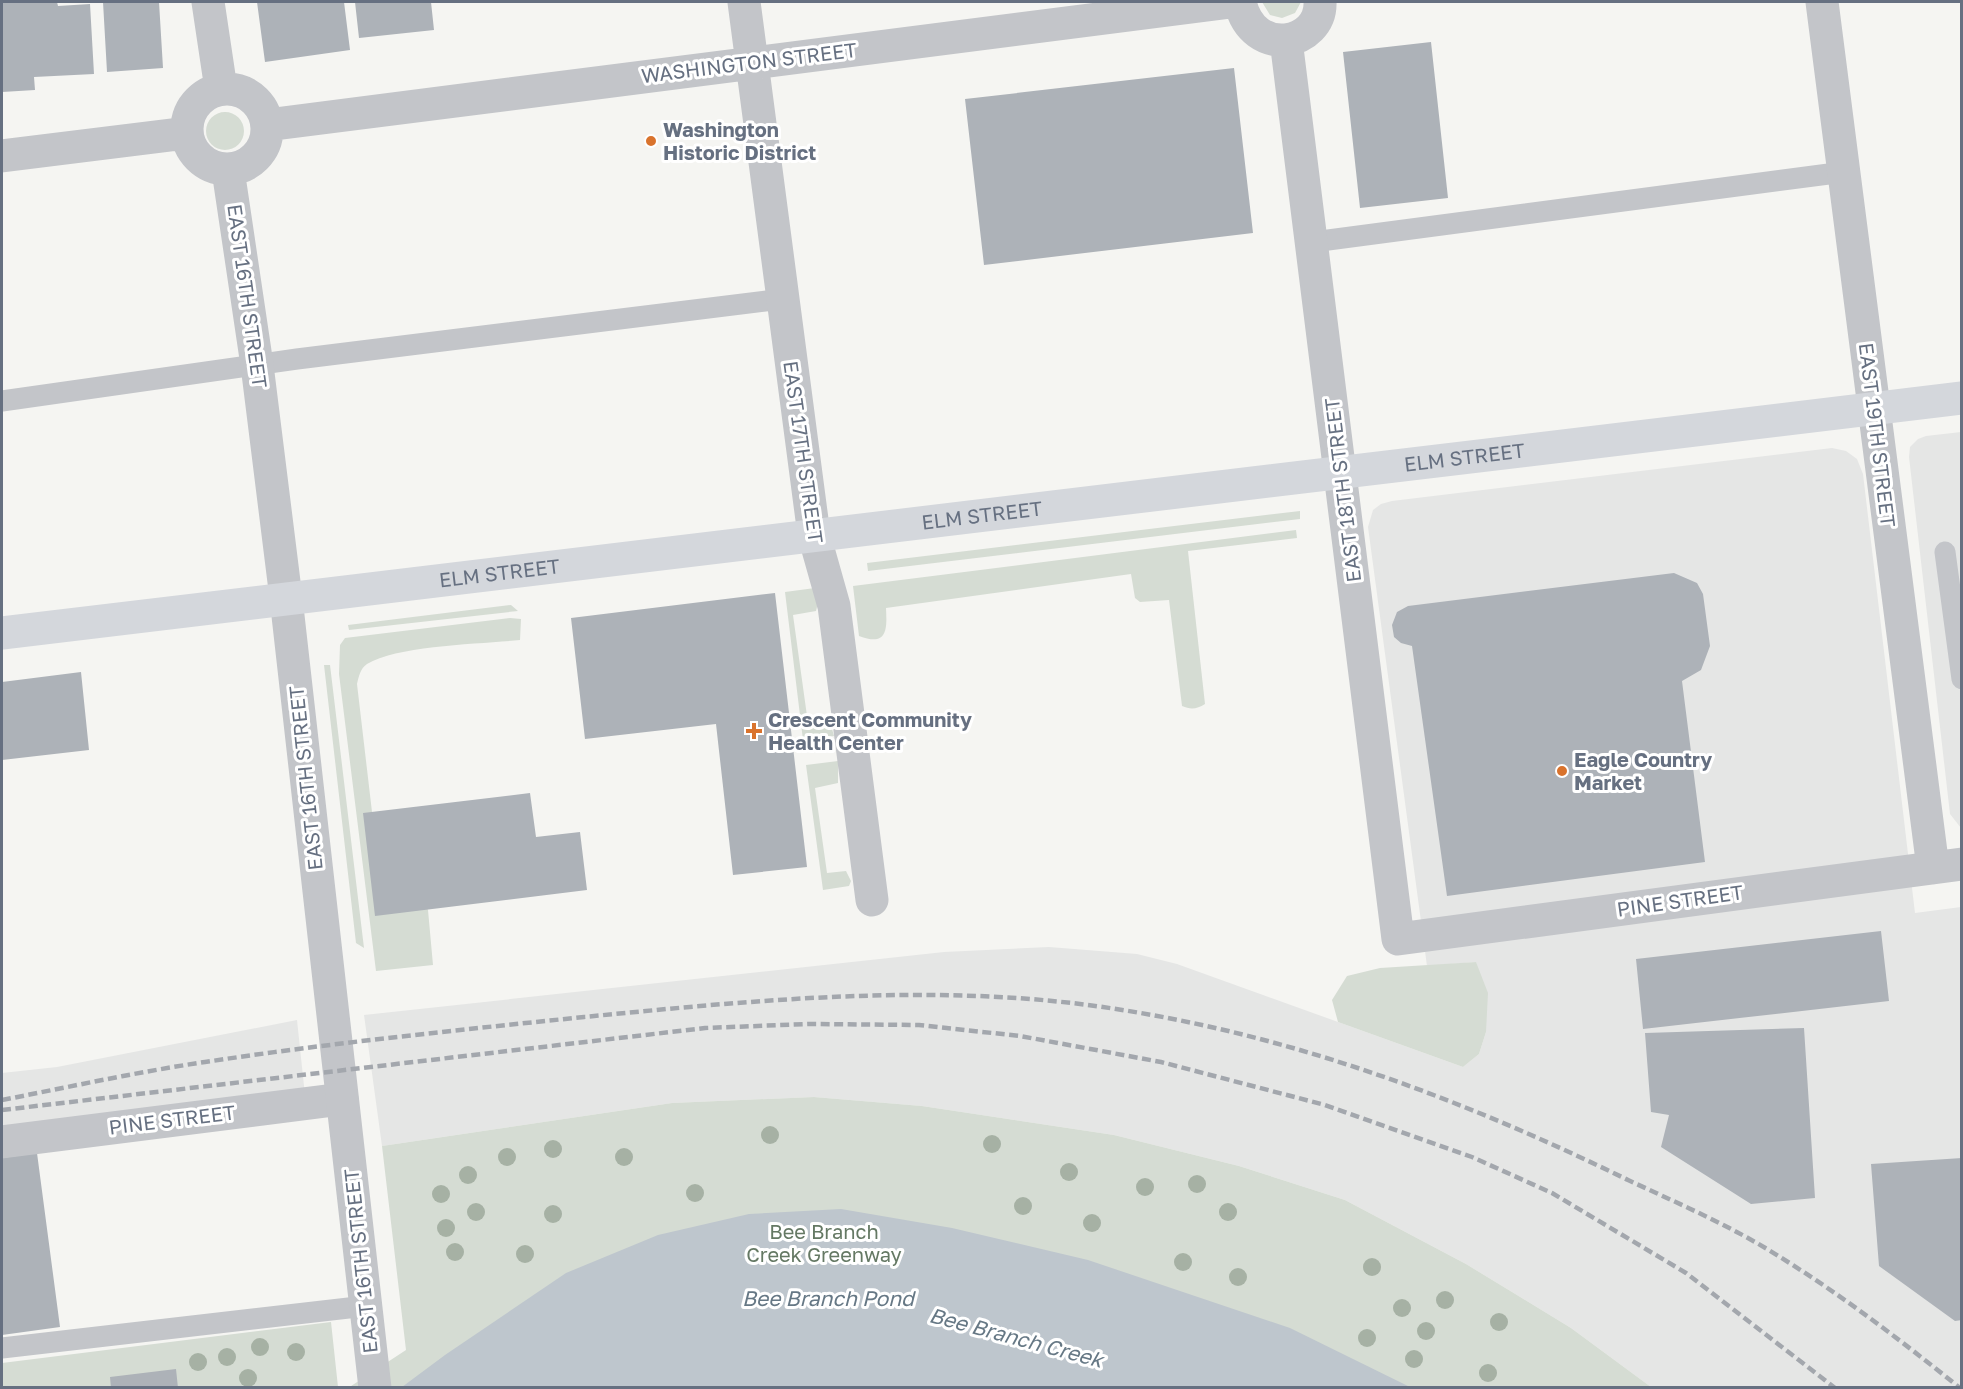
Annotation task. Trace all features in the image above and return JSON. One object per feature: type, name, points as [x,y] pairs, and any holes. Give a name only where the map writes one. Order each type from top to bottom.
[{"type":"main road","name":"ELM STREET","points":[[2,633],[1962,398]]},
{"type":"street","points":[[208,2],[220,89]]},
{"type":"street","name":"EAST 17TH STREET","points":[[744,2],[814,535],[834,606],[873,900]]},
{"type":"street","name":"WASHINGTON STREET","points":[[267,124],[1232,2]]},
{"type":"street","points":[[1240,2],[1243,17],[1254,31],[1269,40],[1286,40],[1302,34],[1314,23],[1320,2]]},
{"type":"street","name":"EAST 19TH STREET","points":[[1822,2],[1874,408],[1947,866]]},
{"type":"street","name":"EAST 18TH STREET","points":[[1286,40],[1313,242],[1398,939]]},
{"type":"street","points":[[220,89],[233,89],[251,97],[263,112],[267,124],[264,146],[257,155],[240,168],[228,170],[216,169],[196,156],[187,133],[188,121],[199,100],[220,89]]},
{"type":"street","points":[[2,156],[187,133]]},
{"type":"street","name":"EAST 16TH STREET","points":[[228,170],[257,365],[286,598],[374,1379]]},
{"type":"street","name":"PINE STREET","points":[[1398,939],[1947,866]]},
{"type":"street","name":"PINE STREET","points":[[2,1142],[342,1099]]},
{"type":"lane","points":[[1313,242],[1844,172]]},
{"type":"lane","points":[[2,401],[257,365],[782,299]]},
{"type":"lane","points":[[1945,552],[1962,679]]},
{"type":"lane","points":[[2,1348],[366,1306]]},
{"type":"shaded area","points":[[1961,432],[1961,828],[1950,814],[1909,457],[1910,447],[1918,439]]},
{"type":"shaded area","points":[[1832,448],[1846,451],[1857,459],[1863,474],[1915,913],[1961,907],[1961,1387],[1651,1387],[1571,1328],[1466,1264],[1345,1200],[1239,1166],[1114,1135],[922,1106],[814,1097],[672,1103],[382,1146],[364,1015],[944,952],[1049,947],[1137,954],[1177,964],[1463,1067],[1479,1054],[1486,1032],[1476,962],[1427,966],[1368,527],[1373,510],[1381,504],[1392,501]]},
{"type":"shaded area","points":[[297,1020],[307,1114],[2,1153],[2,1073],[57,1067]]},
{"type":"green space","points":[[1262,2],[1301,2],[1295,13],[1282,18],[1270,15]]},
{"type":"green space","points":[[225,112],[239,117],[244,131],[239,145],[225,150],[211,145],[206,131],[211,117]]},
{"type":"green space","points":[[1300,511],[1300,519],[868,571],[867,563]]},
{"type":"green space","points":[[1296,530],[1297,538],[1188,551],[1205,704],[1197,708],[1182,706],[1169,600],[1140,602],[1135,598],[1131,574],[886,608],[886,629],[881,638],[869,639],[859,636],[853,586]]},
{"type":"green space","points":[[815,588],[818,603],[816,611],[793,615],[807,716],[829,718],[834,736],[803,740],[785,592]]},
{"type":"green space","points":[[511,605],[518,611],[349,630],[348,625]]},
{"type":"green space","points":[[510,618],[521,619],[520,640],[440,646],[398,653],[367,664],[360,673],[357,684],[372,812],[428,910],[433,965],[376,971],[339,674],[340,645],[345,638]]},
{"type":"green space","points":[[324,665],[330,665],[364,948],[356,943]]},
{"type":"green space","points":[[838,761],[838,783],[815,788],[827,873],[846,871],[851,881],[849,886],[823,890],[806,765]]},
{"type":"green space","points":[[1476,962],[1488,993],[1486,1032],[1479,1054],[1463,1067],[1338,1022],[1332,1000],[1347,976],[1380,968]]},
{"type":"green space","name":"Bee Branch Creek Greenway","points":[[814,1097],[922,1106],[1114,1135],[1239,1166],[1345,1200],[1466,1264],[1571,1328],[1651,1387],[348,1388],[406,1350],[382,1146],[672,1103]]},
{"type":"green space","points":[[331,1322],[338,1387],[2,1387],[2,1363]]},
{"type":"water","name":"Bee Branch Pond","points":[[841,1209],[952,1228],[1088,1260],[1290,1328],[1410,1387],[402,1387],[566,1273],[658,1235],[749,1214]]},
{"type":"building","points":[[2,2],[57,2],[58,6],[90,4],[94,74],[34,77],[35,90],[2,92]]},
{"type":"building","points":[[103,2],[159,2],[163,68],[107,72]]},
{"type":"building","points":[[257,2],[344,2],[350,50],[265,62]]},
{"type":"building","points":[[355,2],[431,2],[434,30],[359,38]]},
{"type":"building","points":[[1431,42],[1448,198],[1360,208],[1343,52]]},
{"type":"building","points":[[1234,68],[1253,233],[984,265],[965,99]]},
{"type":"building","name":"Eagle Country Market","points":[[1674,573],[1697,583],[1703,594],[1710,646],[1701,670],[1682,681],[1705,862],[1447,896],[1412,646],[1401,643],[1394,637],[1392,625],[1397,612],[1408,606]]},
{"type":"building","name":"Crescent Community Health Center","points":[[775,593],[807,867],[733,875],[716,724],[585,739],[571,618]]},
{"type":"building","points":[[81,672],[89,750],[2,760],[2,682]]},
{"type":"building","points":[[530,793],[536,837],[580,832],[587,890],[375,916],[363,813]]},
{"type":"building","points":[[1881,931],[1889,1001],[1643,1029],[1636,959]]},
{"type":"building","points":[[1804,1028],[1815,1198],[1751,1204],[1661,1147],[1669,1115],[1651,1112],[1645,1033]]},
{"type":"building","points":[[37,1153],[60,1327],[2,1335],[2,1158]]},
{"type":"building","points":[[1962,1158],[1962,1320],[1955,1321],[1879,1266],[1871,1164]]},
{"type":"building","points":[[176,1369],[178,1388],[111,1388],[110,1377]]},
{"type":"railway","points":[[2,1100],[154,1070],[300,1049],[394,1037],[707,1005],[894,995],[956,995],[1080,1004],[1152,1015],[1292,1048],[1361,1069],[1496,1120],[1681,1204],[1750,1239],[1842,1298],[1960,1388]]},
{"type":"railway","points":[[2,1110],[705,1028],[808,1024],[919,1025],[1020,1036],[1161,1062],[1325,1105],[1472,1157],[1552,1193],[1686,1273],[1835,1388]]},
{"type":"place","name":"Washington Historic District","points":[[651,141]]},
{"type":"place","name":"Crescent Community Health Center","points":[[754,731]]},
{"type":"place","name":"Eagle Country Market","points":[[1562,771]]},
{"type":"water label","name":"Bee Branch Creek","points":[[1016,1338]]}]
